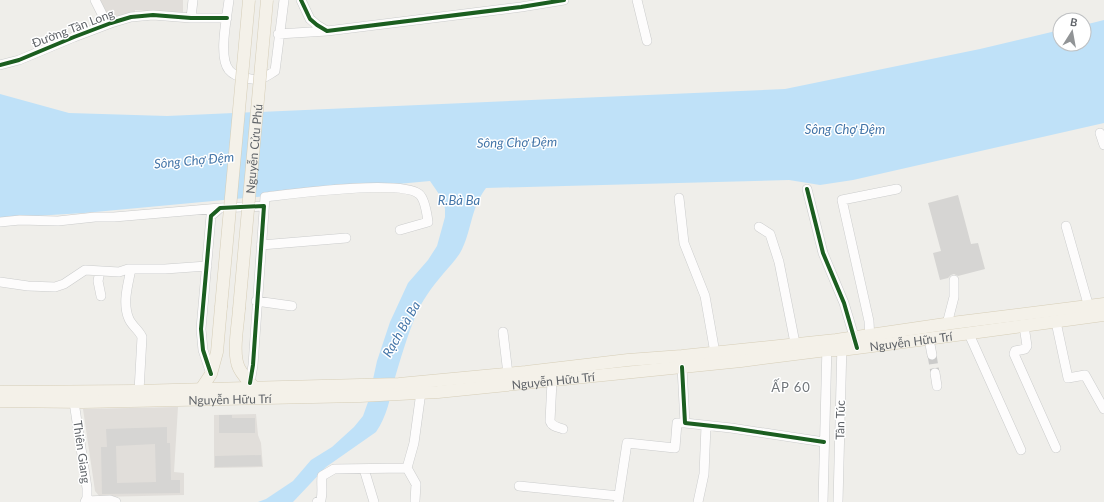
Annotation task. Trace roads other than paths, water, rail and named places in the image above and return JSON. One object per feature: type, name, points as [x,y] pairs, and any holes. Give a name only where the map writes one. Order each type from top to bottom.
[{"type":"main road","name":"Nguyễn Cửu Phú","points":[[201,389],[211,374],[217,352],[249,0]]},
{"type":"main road","name":"Nguyễn Cửu Phú","points":[[253,385],[239,367],[236,353],[267,0]]},
{"type":"main road","name":"Nguyễn Hữu Trí","points":[[0,401],[74,402],[399,389],[508,374],[628,366],[682,367],[741,361],[827,345],[870,341],[929,339],[1056,322],[1095,312],[1104,304]]},
{"type":"main road","name":"Nguyễn Hữu Trí","points":[[870,341],[950,324],[1095,312]]},
{"type":"main road","points":[[950,324],[954,336]]},
{"type":"main road","name":"Nguyễn Hữu Trí","points":[[399,389],[421,392],[552,381],[628,366],[715,353],[795,343],[827,345]]},
{"type":"main road","name":"Nguyễn Hữu Trí","points":[[0,392],[139,391],[201,389],[253,385],[360,390]]},
{"type":"street","points":[[95,0],[105,20],[111,23]]},
{"type":"street","points":[[192,18],[193,0]]},
{"type":"street","points":[[229,0],[223,53],[228,69],[233,74],[255,81],[261,80],[274,71],[284,0]]},
{"type":"street","points":[[301,0],[310,19],[327,31]]},
{"type":"street","points":[[278,34],[327,31],[521,7],[564,0]]},
{"type":"street","points":[[637,0],[647,41]]},
{"type":"street","name":"Đường Tân Long","points":[[0,65],[19,60],[111,23],[131,17],[153,16],[227,18]]},
{"type":"street","points":[[1100,133],[1104,145]]},
{"type":"street","points":[[253,385],[256,301],[265,197],[338,189],[404,187],[417,192],[421,196],[428,222],[400,230]]},
{"type":"street","points":[[807,189],[823,254],[844,303],[856,342]]},
{"type":"street","points":[[870,341],[869,321],[842,200],[897,189]]},
{"type":"street","points":[[679,198],[684,243],[705,296],[715,353]]},
{"type":"street","points":[[0,222],[20,220],[58,221],[95,217],[114,218],[220,208],[264,206]]},
{"type":"street","points":[[211,374],[203,350],[201,329],[211,216],[220,208]]},
{"type":"street","points":[[1066,226],[1095,312]]},
{"type":"street","points":[[760,227],[770,234],[779,262],[795,343]]},
{"type":"street","points":[[261,245],[346,238]]},
{"type":"street","points":[[0,282],[40,287],[55,287],[64,284],[85,270],[119,272],[128,269],[165,269],[207,266]]},
{"type":"street","points":[[131,269],[126,296],[126,308],[130,320],[142,337],[139,391]]},
{"type":"street","points":[[100,271],[98,281],[101,296]]},
{"type":"street","points":[[950,324],[954,297],[954,280]]},
{"type":"street","points":[[256,301],[292,306]]},
{"type":"street","points":[[1056,322],[1068,378],[1085,375],[1104,409]]},
{"type":"street","points":[[1024,326],[1027,346],[1025,349],[1015,351],[1014,354],[1056,448]]},
{"type":"street","points":[[503,332],[508,374]]},
{"type":"street","points":[[968,334],[1021,450]]},
{"type":"street","points":[[929,339],[932,355]]},
{"type":"street","name":"Tân Túc","points":[[838,502],[841,344]]},
{"type":"street","name":"Tân Túc","points":[[823,502],[827,345]]},
{"type":"street","points":[[682,367],[685,424]]},
{"type":"street","points":[[935,373],[937,386]]},
{"type":"street","points":[[552,381],[550,422],[554,426],[564,429]]},
{"type":"street","points":[[415,501],[416,484],[407,468],[414,443],[421,392]]},
{"type":"street","name":"Thiên Giang","points":[[74,402],[87,488],[86,502]]},
{"type":"street","points":[[519,486],[619,499],[627,443],[675,448],[677,423],[731,428],[824,442]]},
{"type":"street","points":[[698,502],[704,474],[706,426]]},
{"type":"street","points":[[317,502],[322,500],[322,476],[334,469],[407,468]]},
{"type":"street","points":[[364,469],[374,502]]},
{"type":"street","points":[[86,502],[110,500],[116,502]]},
{"type":"water","name":"Sông Chợ Đệm","points":[[1104,20],[1104,123],[853,180],[820,185],[789,180],[486,188],[477,204],[467,237],[460,253],[431,289],[417,311],[401,357],[388,407],[380,426],[376,432],[326,467],[293,502],[258,502],[266,499],[293,481],[311,460],[332,447],[354,427],[363,416],[368,402],[377,361],[390,322],[408,283],[428,260],[437,246],[445,217],[445,209],[443,200],[430,181],[84,213],[0,218],[0,94],[69,113],[167,116],[785,89],[980,49],[1052,32],[1052,52],[1092,52],[1092,23]]},
{"type":"tunnel","points":[[932,355],[935,373]]},
{"type":"district","name":"ẤP 60","points":[[791,387]]},
{"type":"water label","name":"R.Bà Ba","points":[[459,200]]},
{"type":"water label","name":"Rạch Bà Ba","points":[[401,329]]}]
